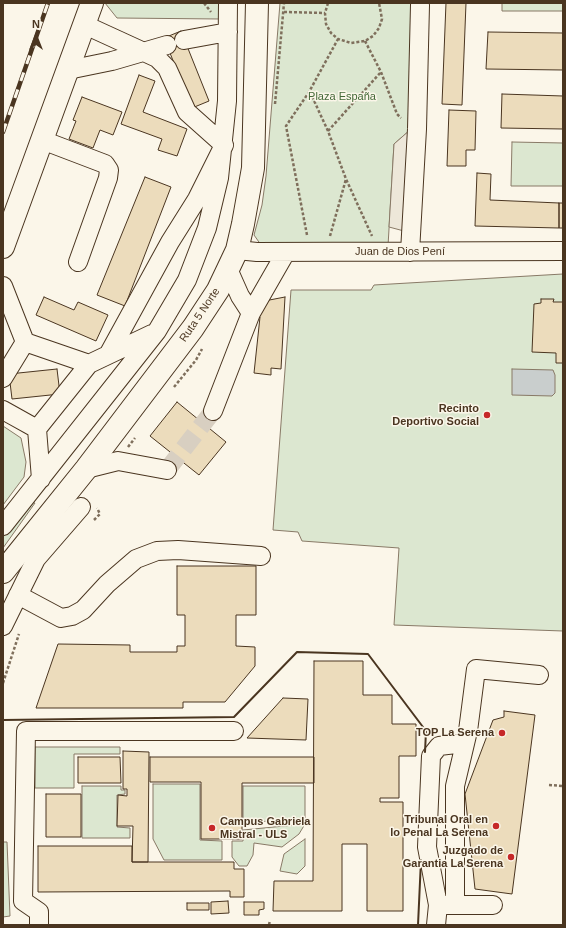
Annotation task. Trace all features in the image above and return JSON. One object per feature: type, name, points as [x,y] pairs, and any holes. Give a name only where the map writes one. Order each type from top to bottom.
[{"type":"highway","points":[[3,247],[92,3]]},
{"type":"highway","name":"Ruta 5 Norte","points":[[3,572],[86,469],[206,310],[233,259],[249,198],[253,168],[258,3]]},
{"type":"street","points":[[3,526],[157,331],[187,280],[199,252],[214,203],[224,145],[227,101],[228,3]]},
{"type":"street","points":[[410,252],[417,129],[420,5]]},
{"type":"street","points":[[85,25],[147,52],[157,58],[167,68],[187,112],[224,145]]},
{"type":"street","points":[[184,40],[228,32]]},
{"type":"street","points":[[68,70],[147,52],[167,45]]},
{"type":"street","points":[[42,140],[105,164],[109,170],[109,174],[78,262]]},
{"type":"street","points":[[108,355],[170,242],[197,199],[224,145]]},
{"type":"street","name":"Juan de Dios Pení","points":[[233,259],[257,252],[563,251]]},
{"type":"street","points":[[213,411],[251,313],[286,252]]},
{"type":"street","points":[[233,259],[240,296],[251,313]]},
{"type":"street","points":[[3,286],[25,342],[89,364]]},
{"type":"street","points":[[41,479],[37,429],[89,364],[157,331]]},
{"type":"street","points":[[3,378],[25,342]]},
{"type":"street","points":[[3,410],[37,429]]},
{"type":"street","points":[[86,469],[118,461],[167,470]]},
{"type":"street","points":[[55,507],[61,530]]},
{"type":"street","points":[[3,626],[36,559],[81,507]]},
{"type":"street","points":[[18,596],[61,618],[72,616],[83,610],[107,584],[136,559],[157,551],[178,550],[261,556]]},
{"type":"street","points":[[436,925],[447,905],[455,786],[465,743],[476,669],[539,675]]},
{"type":"street","points":[[39,925],[39,912],[23,901],[26,731],[234,731]]},
{"type":"street","points":[[447,905],[426,847],[431,756],[440,746],[465,743]]},
{"type":"street","points":[[447,905],[493,905]]},
{"type":"path","points":[[328,3],[325,14],[326,24],[331,33],[338,39],[351,43],[365,41],[373,36],[379,28],[382,20],[379,3]]},
{"type":"path","points":[[284,12],[325,14]]},
{"type":"path","points":[[309,252],[286,126],[309,92],[338,39]]},
{"type":"path","points":[[365,41],[381,72],[397,114],[410,130],[417,129]]},
{"type":"path","points":[[328,131],[381,72]]},
{"type":"path","points":[[309,92],[328,131],[346,179],[376,245],[377,252]]},
{"type":"path","points":[[327,252],[327,245],[346,179]]},
{"type":"path","points":[[549,785],[563,786]]},
{"type":"path","points":[[269,925],[270,920]]},
{"type":"green space","points":[[105,3],[220,3],[220,19],[117,18]]},
{"type":"green space","name":"Plaza España","points":[[280,3],[413,3],[410,130],[394,144],[388,246],[261,245],[254,235],[262,205],[266,176]]},
{"type":"green space","points":[[502,3],[563,3],[563,11],[502,11]]},
{"type":"green space","points":[[512,142],[563,143],[563,186],[511,186]]},
{"type":"green space","name":"Recinto Deportivo Social","points":[[563,274],[563,631],[394,625],[399,548],[302,541],[298,532],[273,530],[291,290],[371,290],[374,285]]},
{"type":"green space","points":[[3,426],[21,438],[26,462],[24,477],[3,505]]},
{"type":"green space","points":[[29,502],[35,503],[3,548],[3,536]]},
{"type":"green space","points":[[35,747],[120,747],[120,754],[74,754],[74,788],[35,788]]},
{"type":"green space","points":[[153,784],[200,784],[200,840],[222,841],[222,860],[164,860],[153,839]]},
{"type":"green space","points":[[82,786],[121,786],[121,790],[125,790],[125,794],[117,795],[117,827],[130,828],[130,838],[82,838]]},
{"type":"green space","points":[[243,786],[305,786],[305,818],[243,823]]},
{"type":"green space","points":[[305,824],[299,834],[282,847],[254,843],[253,855],[247,866],[239,866],[232,857],[232,841],[243,841],[243,830]]},
{"type":"green space","points":[[305,839],[305,866],[297,874],[280,871],[284,854]]},
{"type":"green space","points":[[3,842],[7,842],[10,916],[3,917]]},
{"type":"shaded area","points":[[410,130],[404,231],[389,227],[394,144]]},
{"type":"shaded area","points":[[512,369],[553,370],[555,375],[555,393],[552,396],[512,395]]},
{"type":"building","points":[[446,3],[466,3],[462,105],[442,104]]},
{"type":"building","points":[[181,31],[209,101],[192,108],[164,38]]},
{"type":"building","points":[[488,32],[563,33],[563,70],[486,69]]},
{"type":"building","points":[[139,75],[155,81],[143,112],[187,129],[177,156],[158,150],[162,139],[121,124]]},
{"type":"building","points":[[502,94],[563,96],[563,129],[501,128]]},
{"type":"building","points":[[82,97],[122,112],[113,135],[100,130],[93,148],[69,139],[76,121],[73,120]]},
{"type":"building","points":[[449,110],[476,111],[475,150],[466,150],[466,166],[447,166]]},
{"type":"building","points":[[477,173],[491,174],[490,200],[559,203],[559,228],[475,226]]},
{"type":"building","points":[[145,177],[171,187],[125,306],[97,295]]},
{"type":"building","points":[[559,203],[563,203],[563,228],[559,228]]},
{"type":"building","points":[[44,297],[74,310],[78,302],[108,315],[96,341],[36,315]]},
{"type":"building","points":[[285,297],[281,369],[271,368],[271,375],[254,373],[260,317],[257,317],[259,302]]},
{"type":"building","points":[[541,299],[554,299],[553,302],[563,302],[563,363],[556,363],[556,353],[532,352],[534,304],[541,303]]},
{"type":"building","points":[[57,369],[60,394],[12,399],[9,374]]},
{"type":"building","points":[[177,402],[226,442],[199,475],[150,436]]},
{"type":"building","points":[[177,566],[256,566],[256,615],[236,615],[236,646],[255,647],[255,666],[225,702],[183,702],[183,708],[36,708],[58,644],[130,645],[130,652],[177,652],[177,646],[185,646],[185,615],[177,615]]},
{"type":"building","points":[[314,661],[363,661],[363,695],[392,695],[392,724],[416,724],[416,756],[399,756],[399,798],[380,798],[380,802],[403,802],[403,911],[367,911],[367,844],[342,844],[342,911],[273,911],[274,881],[313,881]]},
{"type":"building","points":[[283,698],[308,699],[306,740],[247,738]]},
{"type":"building","points":[[504,711],[535,715],[512,894],[475,889],[465,794],[493,720],[504,717]]},
{"type":"building","points":[[123,751],[149,752],[148,862],[132,862],[133,826],[117,826],[118,795],[127,796],[127,789],[123,789]]},
{"type":"building","points":[[78,757],[120,757],[121,783],[78,783]]},
{"type":"building","points":[[150,757],[314,757],[314,783],[242,783],[242,839],[201,839],[201,782],[150,782]]},
{"type":"building","points":[[46,794],[81,794],[81,837],[46,837]]},
{"type":"building","points":[[38,846],[132,846],[132,862],[234,862],[234,869],[244,869],[244,897],[230,897],[230,891],[38,892]]},
{"type":"building","points":[[228,901],[229,913],[211,914],[211,902]]},
{"type":"building","points":[[244,902],[264,902],[264,909],[259,910],[259,915],[244,915]]},
{"type":"building","points":[[187,903],[209,903],[209,910],[187,910]]},
{"type":"tunnel","points":[[167,470],[213,411]]},
{"type":"railway","points":[[3,132],[48,3]]},
{"type":"wall","points":[[3,720],[234,717],[297,652],[368,654],[426,731],[425,752]]},
{"type":"wall","points":[[418,925],[421,860]]},
{"type":"place","name":"Recinto Deportivo Social","points":[[487,415]]},
{"type":"place","name":"TOP La Serena","points":[[502,733]]},
{"type":"place","name":"Tribunal Oral en lo Penal La Serena","points":[[496,826]]},
{"type":"place","name":"Campus Gabriela Mistral - ULS","points":[[212,828]]},
{"type":"place","name":"Juzgado de Garantia La Serena","points":[[511,857]]}]
